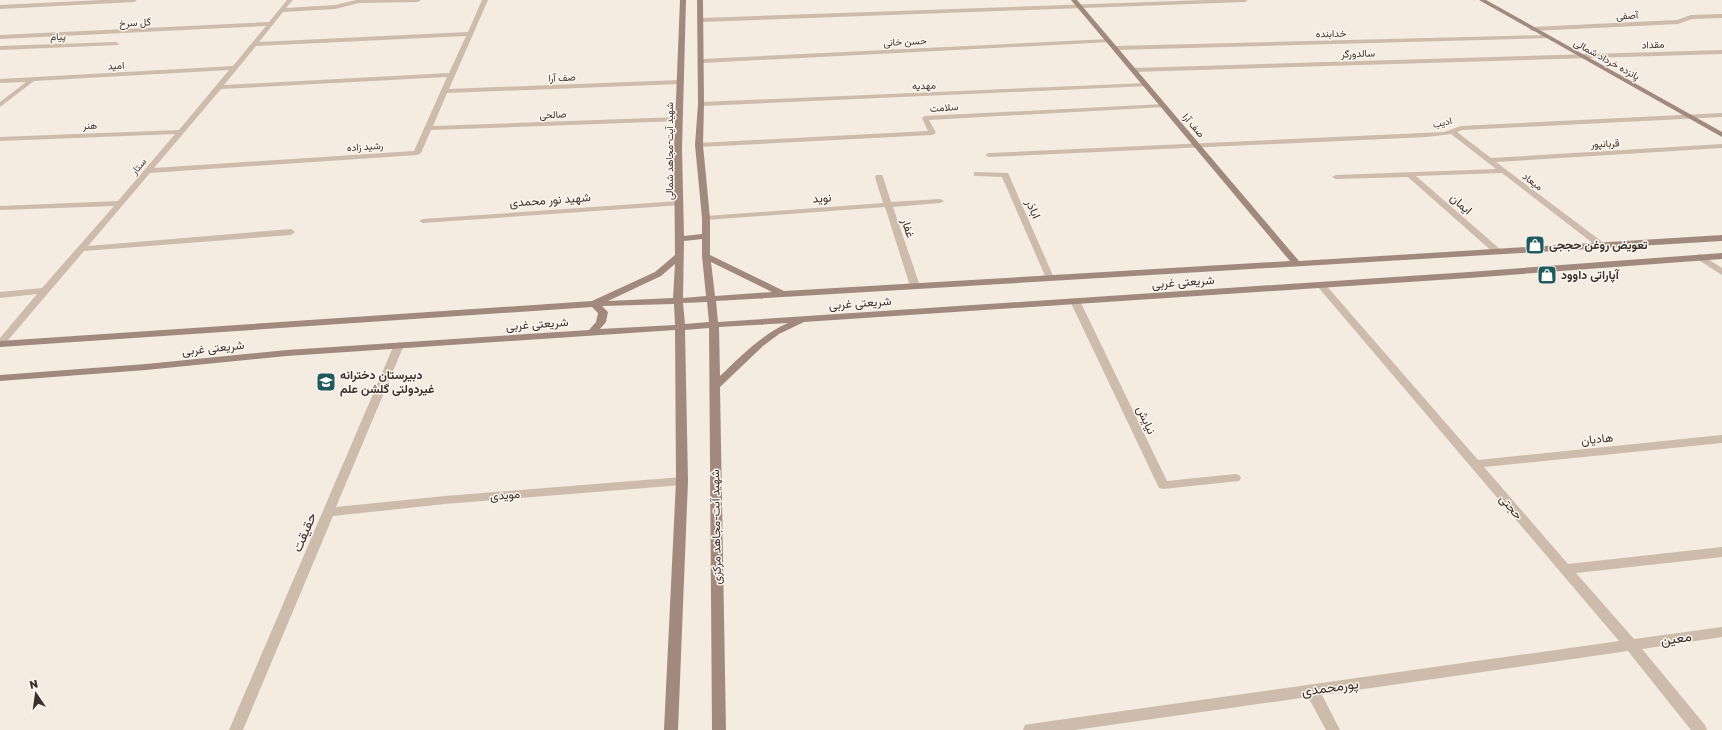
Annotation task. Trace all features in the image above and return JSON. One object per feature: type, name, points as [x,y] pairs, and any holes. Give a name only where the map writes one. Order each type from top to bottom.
[{"type":"main road","name":"شهید آیت-مجاهد شمالی","points":[[680,326],[678,301],[680,239],[678,148],[683,0]]},
{"type":"main road","points":[[700,0],[702,20],[702,61],[698,145],[706,218],[706,256],[711,298]]},
{"type":"main road","name":"صف آرا","points":[[1074,0],[1297,264]]},
{"type":"main road","name":"پانزده خرداد شمالی","points":[[1482,0],[1722,135]]},
{"type":"main road","points":[[680,239],[706,236]]},
{"type":"main road","name":"شریعتی غربی","points":[[0,344],[594,304],[678,301],[1722,238]]},
{"type":"main road","points":[[593,332],[601,322],[603,312],[594,304],[658,274],[679,256]]},
{"type":"main road","points":[[706,256],[783,294]]},
{"type":"main road","name":"شریعتی غربی","points":[[0,378],[146,367],[287,353],[399,345],[1321,285],[1722,256]]},
{"type":"main road","name":"شهید آیت-مجاهد مرکزی","points":[[711,298],[714,324],[719,730]]},
{"type":"main road","points":[[715,386],[760,344],[776,332],[805,318]]},
{"type":"main road","points":[[672,730],[682,481],[680,326]]},
{"type":"street","points":[[0,7],[134,0]]},
{"type":"street","name":"ستار","points":[[0,344],[219,87],[290,0]]},
{"type":"street","points":[[282,10],[335,7],[359,1],[418,0]]},
{"type":"street","name":"رشید زاده","points":[[147,172],[418,153],[485,0]]},
{"type":"street","points":[[702,20],[1245,0]]},
{"type":"street","name":"آصفی","points":[[1532,29],[1678,22],[1691,17],[1722,16]]},
{"type":"street","name":"گل سرخ","points":[[0,37],[270,24]]},
{"type":"street","points":[[254,44],[470,34]]},
{"type":"street","name":"خدابنده","points":[[1115,48],[1547,37]]},
{"type":"street","name":"حسن خانی","points":[[702,61],[1109,41]]},
{"type":"street","name":"پیام","points":[[0,48],[116,44]]},
{"type":"street","name":"مقداد","points":[[1584,56],[1722,52]]},
{"type":"street","name":"سالدورگر","points":[[1134,70],[1584,56]]},
{"type":"street","name":"امید","points":[[0,81],[234,68]]},
{"type":"street","points":[[219,87],[452,75]]},
{"type":"street","points":[[0,106],[34,80]]},
{"type":"street","name":"صف آرا","points":[[445,91],[680,82]]},
{"type":"street","name":"مهدیه","points":[[701,104],[1147,85]]},
{"type":"street","name":"سلامت","points":[[698,145],[932,134],[926,118],[1164,106]]},
{"type":"street","name":"ادیب","points":[[989,155],[1427,135],[1445,134],[1461,128],[1722,115]]},
{"type":"street","name":"صالحی","points":[[428,128],[679,119]]},
{"type":"street","name":"میعاد","points":[[1451,131],[1602,246]]},
{"type":"street","name":"هنر","points":[[0,139],[180,132]]},
{"type":"street","name":"قربانپور","points":[[1489,160],[1722,146]]},
{"type":"street","points":[[1336,177],[1503,171]]},
{"type":"street","name":"اباذر","points":[[977,174],[1005,175],[1050,278]]},
{"type":"street","name":"ایمان","points":[[1410,174],[1498,252]]},
{"type":"street","name":"غفار","points":[[879,178],[914,286]]},
{"type":"street","name":"نوید","points":[[706,218],[940,201]]},
{"type":"street","points":[[0,208],[120,202]]},
{"type":"street","name":"شهید نور محمدی","points":[[423,221],[679,203]]},
{"type":"street","points":[[81,249],[291,232]]},
{"type":"street","points":[[1700,257],[1722,272]]},
{"type":"street","name":"حجتی","points":[[1321,285],[1630,644],[1700,730]]},
{"type":"street","points":[[0,295],[45,291]]},
{"type":"street","name":"نیایش","points":[[1076,301],[1163,485],[1235,478]]},
{"type":"street","name":"حقیقت","points":[[236,730],[399,345]]},
{"type":"street","name":"هادیان","points":[[1475,464],[1722,440]]},
{"type":"street","name":"مویدی","points":[[328,512],[445,500],[682,481]]},
{"type":"street","points":[[1565,569],[1722,552]]},
{"type":"street","name":"معین","points":[[1630,644],[1722,632]]},
{"type":"street","name":"پورمحمدی","points":[[1030,730],[1630,644]]},
{"type":"street","points":[[1312,690],[1333,730]]},
{"type":"place","name":"تعویض روغن حججی","points":[[1535,245]]},
{"type":"place","name":"آپاراتی داوود","points":[[1547,275]]},
{"type":"place","name":"دبیرستان دخترانه غیردولتی گلشن علم","points":[[326,382]]}]
